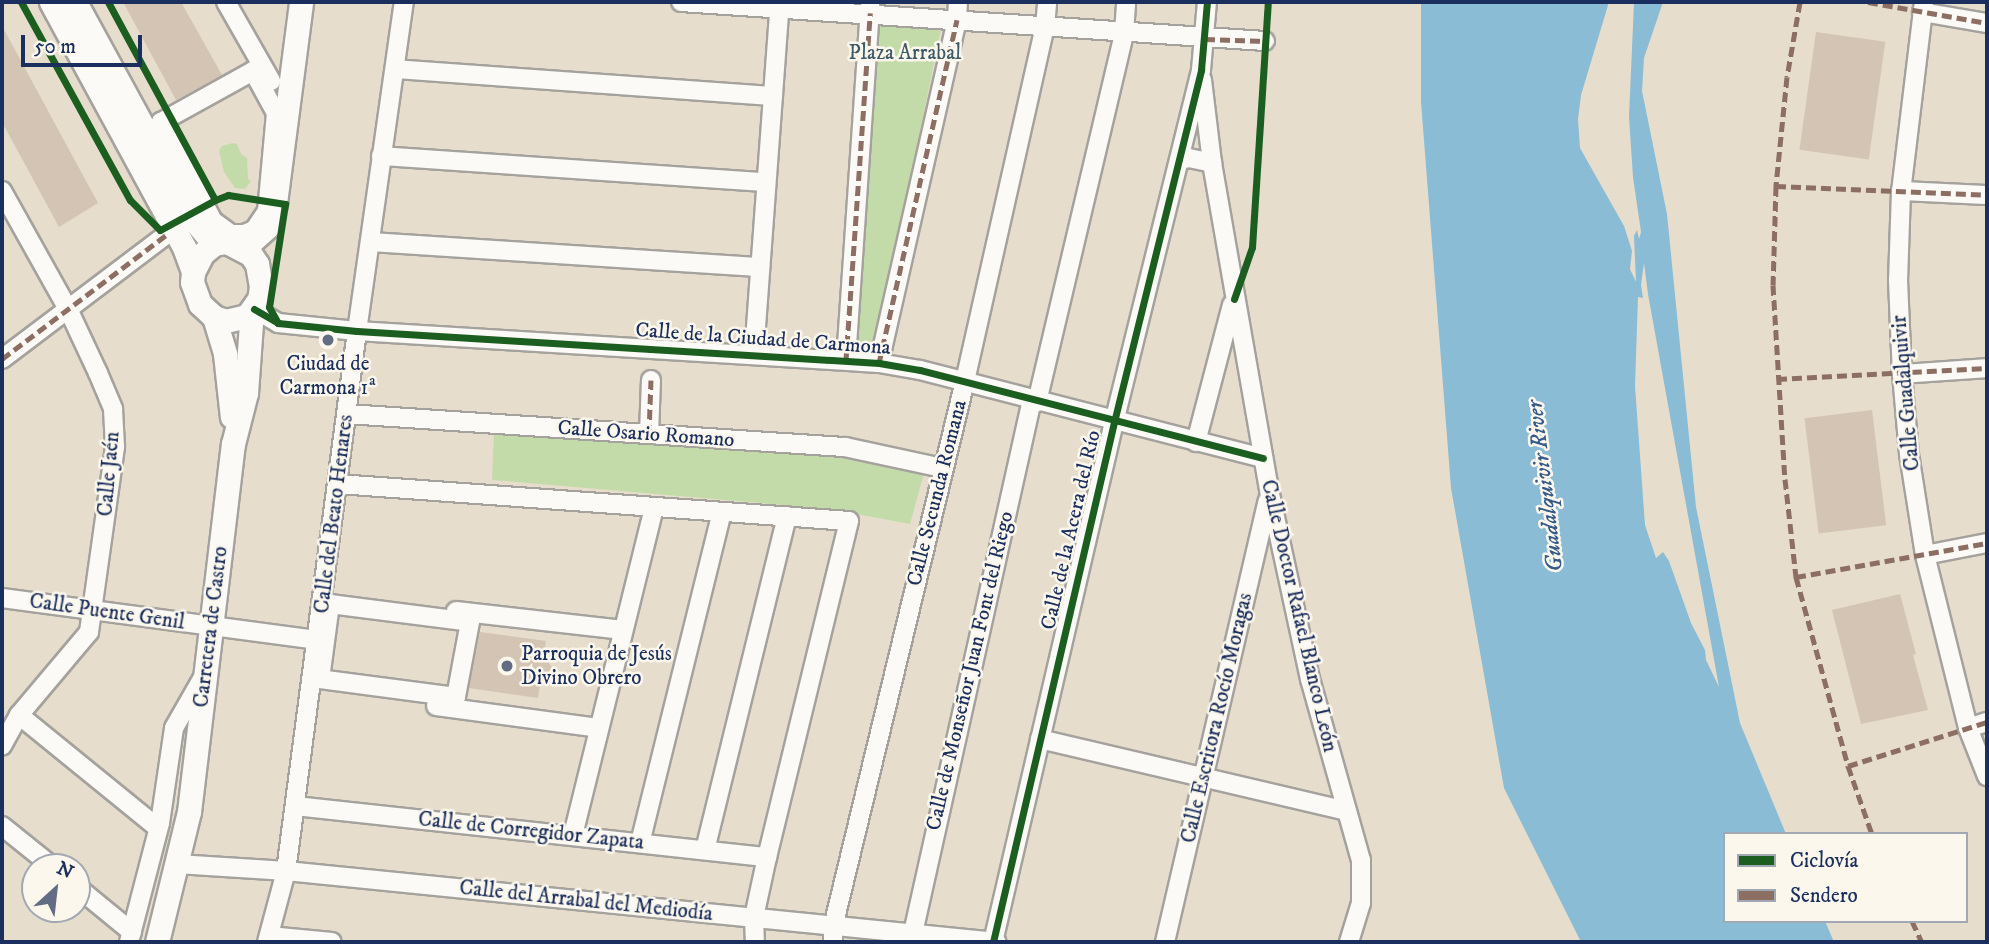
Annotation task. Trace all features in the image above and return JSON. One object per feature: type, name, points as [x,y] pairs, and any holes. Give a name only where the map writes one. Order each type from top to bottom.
[{"type":"main road","points":[[51,2],[184,247],[193,272],[194,292],[200,304],[214,317],[225,354],[231,393],[233,444]]},
{"type":"main road","points":[[75,2],[194,220],[214,244]]},
{"type":"main road","points":[[244,248],[267,227],[275,203],[300,2]]},
{"type":"main road","points":[[193,272],[202,254],[214,244],[227,242],[244,248],[257,264],[260,274],[259,299],[253,309],[238,320],[214,317]]},
{"type":"main road","name":"Carretera de Castro","points":[[157,942],[178,864],[188,812],[233,444],[246,393],[253,309]]},
{"type":"street","points":[[226,2],[288,111]]},
{"type":"street","name":"Calle del Beato Henares","points":[[268,939],[286,872],[316,640],[325,596],[357,331],[372,242],[404,2]]},
{"type":"street","points":[[681,2],[958,11],[1045,27],[1265,41]]},
{"type":"street","name":"Calle Secunda Romana","points":[[833,934],[942,468],[965,382],[1045,27],[1047,2]]},
{"type":"street","name":"Calle de Monseñor Juan Font del Riego","points":[[911,938],[1034,401],[1124,33],[1126,2]]},
{"type":"street","name":"Calle de la Acera del Río","points":[[994,942],[1114,422],[1201,70],[1207,2]]},
{"type":"street","points":[[754,354],[780,5]]},
{"type":"street","points":[[846,360],[870,7]]},
{"type":"street","points":[[1923,7],[1987,23]]},
{"type":"street","name":"Calle Guadalquivir","points":[[1923,7],[1900,191],[1898,280],[1902,374],[1909,454],[1925,555],[1968,728],[1987,776]]},
{"type":"street","points":[[879,363],[958,11]]},
{"type":"street","points":[[395,69],[773,96]]},
{"type":"street","name":"Calle Doctor Rafael Blanco León","points":[[1201,70],[1212,163],[1234,299],[1270,494],[1310,679],[1361,860],[1363,888],[1358,920],[1349,942]]},
{"type":"street","points":[[253,71],[276,113],[267,211],[254,230],[244,234],[231,234],[213,221],[161,122],[253,71]]},
{"type":"street","points":[[382,156],[766,182]]},
{"type":"street","points":[[1179,160],[1189,158],[1212,163]]},
{"type":"street","name":"Calle Jaén","points":[[2,191],[69,311],[113,409],[115,447],[89,632],[19,715],[2,746]]},
{"type":"street","points":[[1900,191],[1987,195]]},
{"type":"street","points":[[2,359],[69,311],[167,234]]},
{"type":"street","points":[[372,242],[760,267]]},
{"type":"street","points":[[1196,442],[1234,299]]},
{"type":"street","name":"Calle de la Ciudad de Carmona","points":[[253,309],[278,323],[357,331],[879,363],[965,382],[1263,458]]},
{"type":"street","points":[[1902,374],[1987,368]]},
{"type":"street","points":[[649,434],[651,380]]},
{"type":"street","name":"Calle Osario Romano","points":[[347,414],[845,447],[942,468]]},
{"type":"street","points":[[338,484],[849,521],[767,857],[754,917],[755,942]]},
{"type":"street","name":"Calle Escritora Rocío Moragas","points":[[1164,942],[1270,494]]},
{"type":"street","points":[[573,835],[654,507]]},
{"type":"street","points":[[640,843],[722,512]]},
{"type":"street","points":[[705,850],[787,516]]},
{"type":"street","points":[[1925,555],[1987,543]]},
{"type":"street","points":[[325,596],[623,631]]},
{"type":"street","name":"Calle Puente Genil","points":[[2,597],[212,628],[316,640]]},
{"type":"street","points":[[330,604],[470,622],[456,697],[320,679],[330,604]]},
{"type":"street","points":[[91,900],[131,937],[159,828],[174,728],[206,673]]},
{"type":"street","points":[[311,688],[599,728]]},
{"type":"street","points":[[19,715],[159,828]]},
{"type":"street","points":[[1968,728],[1987,722]]},
{"type":"street","points":[[1040,739],[1347,811]]},
{"type":"street","name":"Calle de Corregidor Zapata","points":[[295,806],[767,857]]},
{"type":"street","points":[[2,826],[35,853]]},
{"type":"street","name":"Calle del Arrabal del Mediodía","points":[[178,864],[754,917],[833,934],[994,942]]},
{"type":"street","points":[[268,939],[332,942]]},
{"type":"green space","name":"Plaza Arrabal","points":[[878,20],[942,24],[874,355],[846,350]]},
{"type":"green space","points":[[237,144],[241,154],[247,158],[248,179],[251,181],[245,189],[235,188],[224,172],[219,151],[222,146]]},
{"type":"green space","points":[[494,433],[844,456],[924,473],[910,524],[830,509],[492,480]]},
{"type":"water","name":"Guadalquivir River","points":[[1421,2],[1609,2],[1581,95],[1578,119],[1580,148],[1624,226],[1632,251],[1630,269],[1636,282],[1634,236],[1637,230],[1639,239],[1641,232],[1633,177],[1629,117],[1634,2],[1663,2],[1644,58],[1642,91],[1667,214],[1696,507],[1740,723],[1785,832],[1723,832],[1723,923],[1826,923],[1834,942],[1581,942],[1504,788],[1451,488],[1421,102]],"holes":[[[1644,263],[1719,687],[1691,623],[1669,561],[1663,552],[1656,558],[1645,525],[1635,386],[1638,297],[1643,298],[1641,285]]]},
{"type":"building","points":[[123,2],[181,2],[222,75],[176,100]]},
{"type":"building","points":[[2,26],[98,203],[59,227],[2,122]]},
{"type":"building","points":[[1816,32],[1885,42],[1869,160],[1799,150]]},
{"type":"building","points":[[1872,410],[1886,525],[1819,533],[1805,418]]},
{"type":"building","points":[[1900,594],[1928,710],[1861,724],[1832,610]]},
{"type":"building","name":"Parroquia de Jesús Divino Obrero","points":[[480,632],[546,641],[544,655],[552,668],[541,679],[538,698],[469,688]]},
{"type":"marked path","points":[[1800,2],[1787,77],[1776,186],[1773,285],[1785,479],[1796,577],[1848,766],[1871,832]]},
{"type":"marked path","points":[[1868,2],[1987,23]]},
{"type":"marked path","points":[[846,360],[870,13]]},
{"type":"marked path","points":[[879,363],[957,20]]},
{"type":"marked path","points":[[1205,39],[1265,41]]},
{"type":"marked path","points":[[1776,186],[1987,195]]},
{"type":"marked path","points":[[2,359],[167,234]]},
{"type":"marked path","points":[[1777,379],[1987,368]]},
{"type":"marked path","points":[[649,434],[651,380]]},
{"type":"marked path","points":[[1796,577],[1987,543]]},
{"type":"marked path","points":[[1848,766],[1987,722]]},
{"type":"marked path","points":[[1913,923],[1922,942]]},
{"type":"cycle path","points":[[21,2],[130,200],[160,230],[215,200]]},
{"type":"cycle path","points":[[108,2],[215,200],[228,195],[285,204],[269,307],[278,323]]},
{"type":"cycle path","points":[[993,942],[1114,422],[1201,70],[1207,2]]},
{"type":"cycle path","points":[[1234,299],[1252,247],[1268,2]]},
{"type":"cycle path","points":[[254,309],[278,323],[357,331],[879,363],[920,370],[1263,458]]},
{"type":"place","name":"Ciudad de Carmona 1ª","points":[[328,340]]},
{"type":"place","name":"Parroquia de Jesús Divino Obrero","points":[[507,666]]}]
